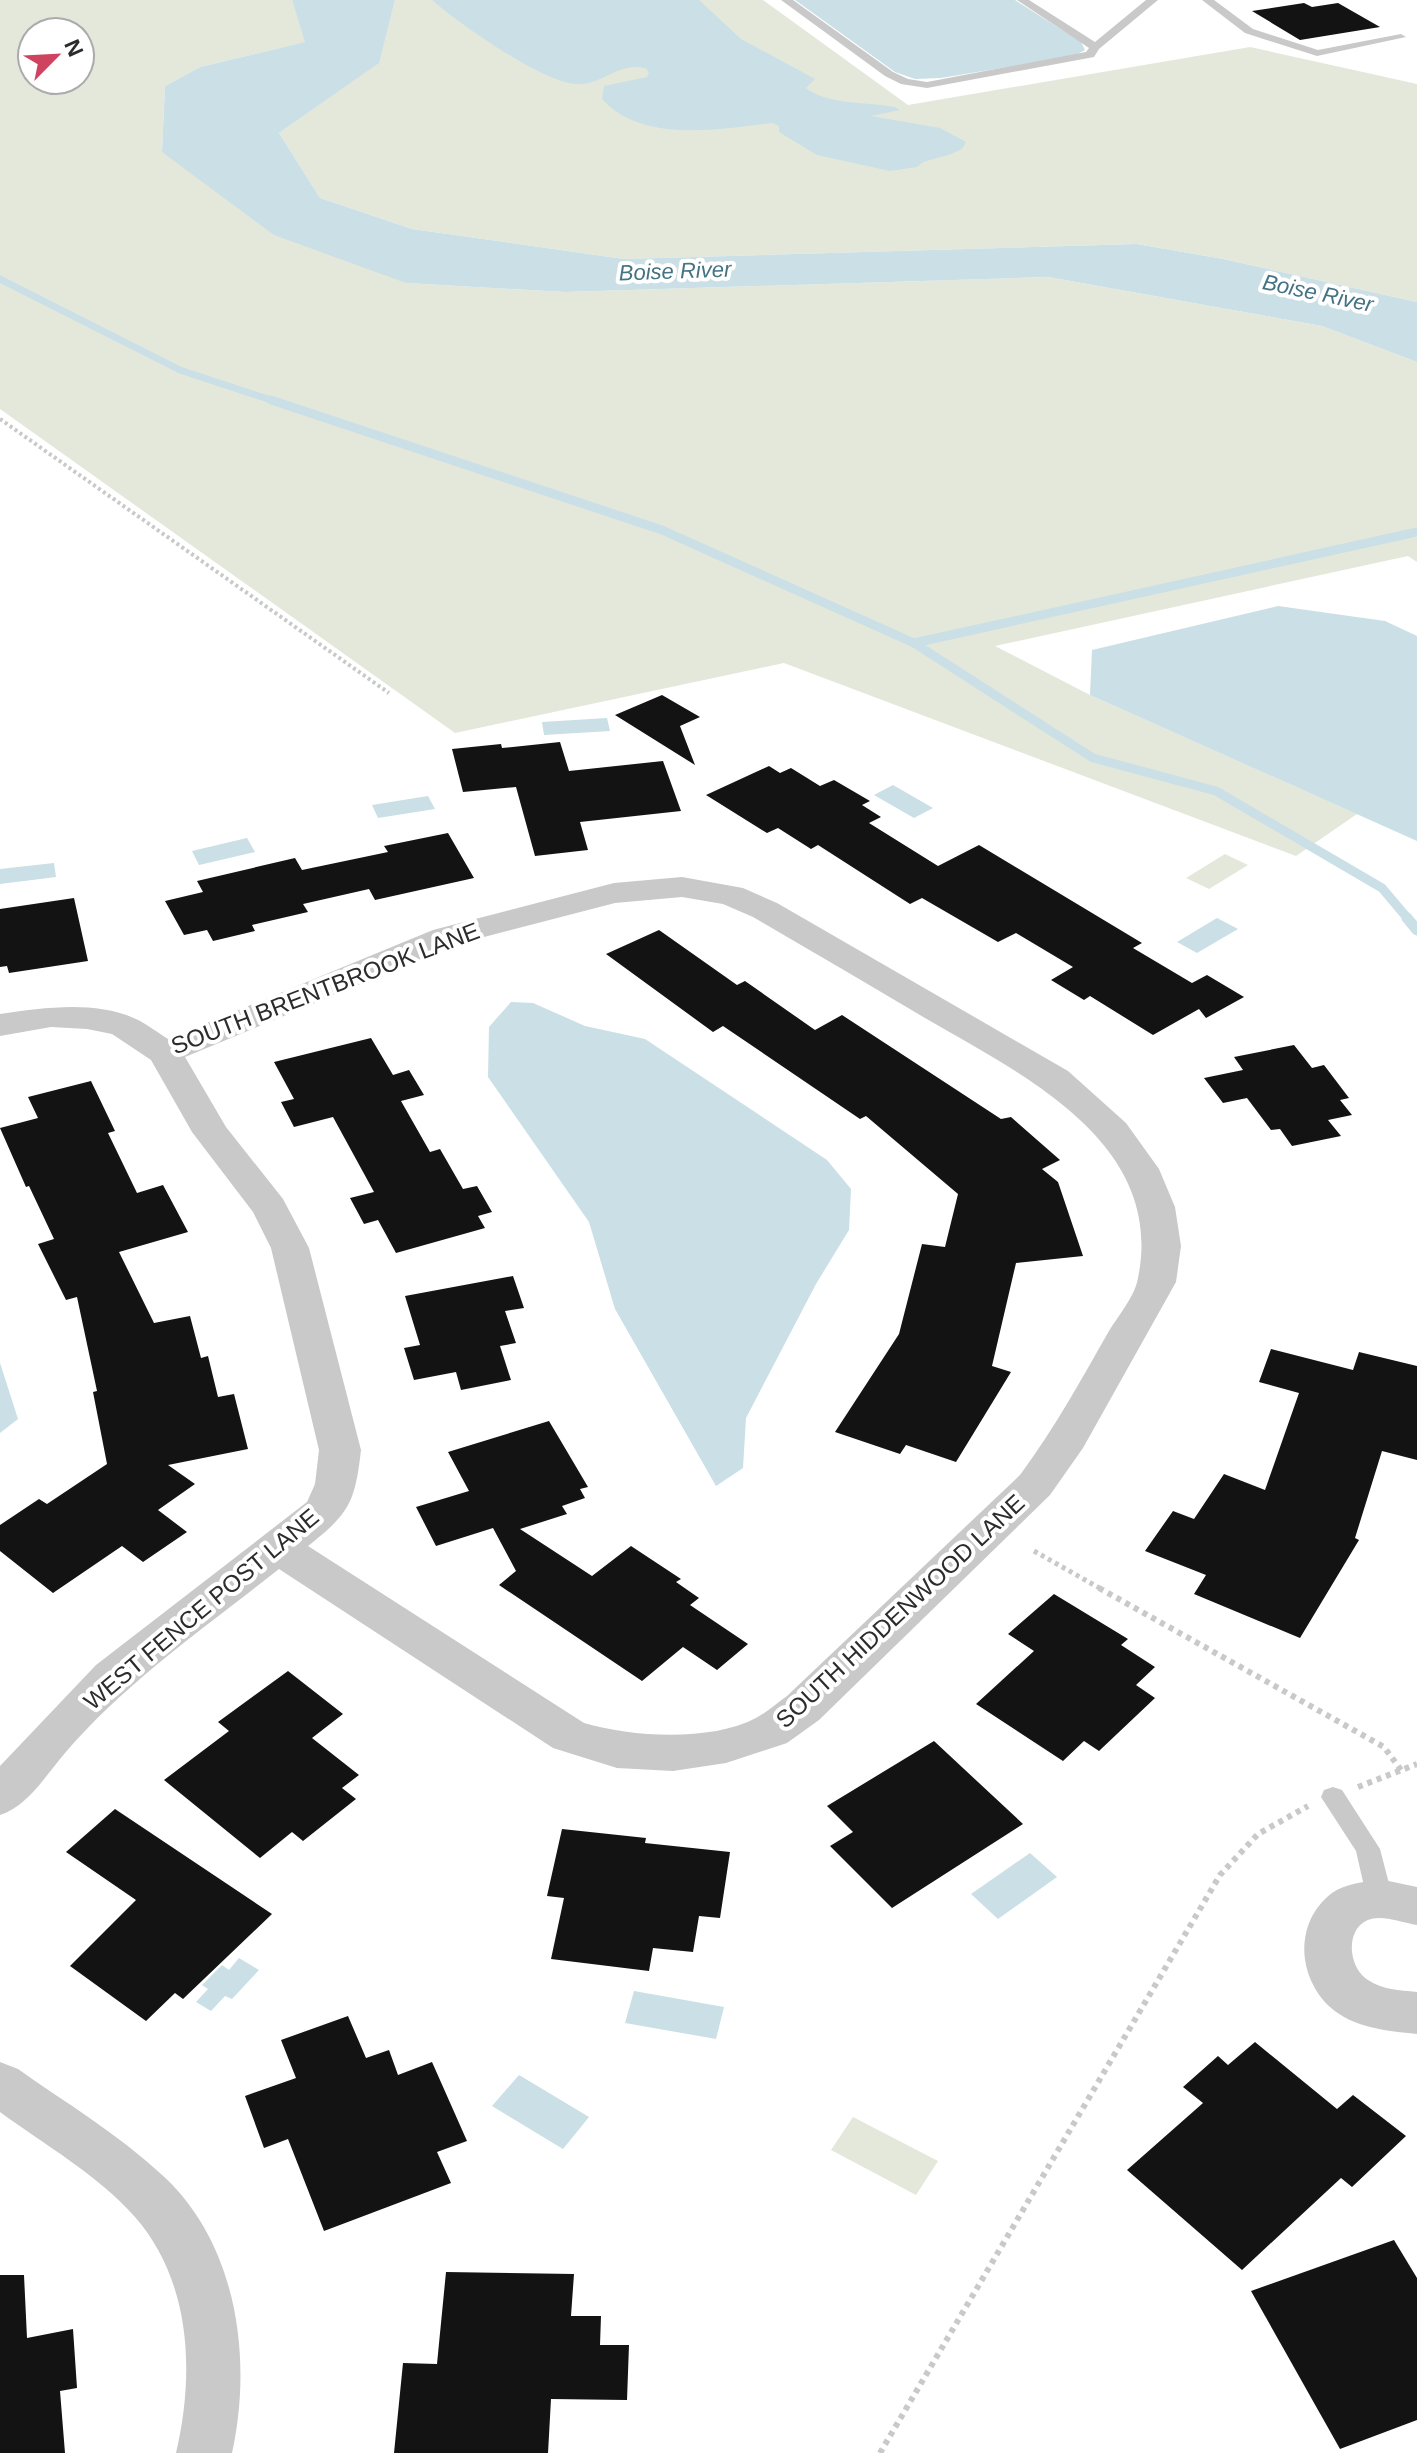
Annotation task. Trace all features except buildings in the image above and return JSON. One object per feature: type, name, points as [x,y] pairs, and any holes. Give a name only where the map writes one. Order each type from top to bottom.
[{"type":"street","name":"SOUTH BRENTBROOK LANE","points":[[0,1025],[51,1017],[87,1019],[123,1026],[165,1053],[445,937],[614,893],[649,887],[682,887],[731,895],[765,910],[1055,1079],[1113,1131],[1140,1169]]},
{"type":"street","name":"WEST FENCE POST LANE","points":[[0,1797],[53,1736],[112,1677],[324,1511],[336,1484],[340,1450],[290,1248],[270,1208],[210,1132],[165,1053]]},
{"type":"street","name":"SOUTH HIDDENWOOD LANE","points":[[278,1547],[569,1736],[617,1750],[673,1753],[726,1745],[771,1731],[803,1708],[1035,1485],[1062,1448],[1157,1282],[1162,1246],[1156,1207],[1140,1169]]},
{"type":"street","points":[[1399,1903],[1358,1903],[1340,1913],[1329,1928],[1324,1946],[1329,1966],[1340,1984],[1356,1999],[1377,2009],[1401,2014],[1417,2013]]},
{"type":"street","points":[[0,2084],[145,2191],[180,2238],[206,2297],[214,2366],[204,2453]]},
{"type":"lane","points":[[786,0],[889,74],[905,82],[927,85],[1090,55],[1095,47],[1153,0]]},
{"type":"lane","points":[[1022,0],[1095,47]]},
{"type":"lane","points":[[1207,0],[1249,31],[1317,53],[1401,37]]},
{"type":"lane","points":[[1333,1797],[1399,1903]]},
{"type":"path","points":[[0,419],[389,693]]},
{"type":"path","points":[[1034,1551],[1384,1747],[1401,1770]]},
{"type":"path","points":[[880,2453],[1220,1875],[1258,1834],[1304,1808],[1417,1764]]},
{"type":"shaded area","points":[[0,0],[292,0],[306,42],[200,67],[165,86],[162,152],[406,283],[565,292],[1048,277],[1322,326],[1417,362],[1417,562],[1408,556],[995,646],[1090,695],[1357,814],[1296,856],[784,663],[455,733],[0,409]]},
{"type":"shaded area","points":[[395,0],[763,0],[908,105],[1250,47],[1417,84],[1417,302],[1223,259],[1137,244],[624,259],[412,229],[320,198],[279,133],[378,63]]},
{"type":"shaded area","points":[[1225,854],[1248,865],[1209,889],[1186,878]]},
{"type":"shaded area","points":[[853,2117],[938,2161],[916,2195],[831,2150]]},
{"type":"water","name":"Boise River","points":[[292,0],[395,0],[379,63],[279,133],[320,198],[412,229],[624,259],[1137,244],[1223,259],[1417,302],[1417,362],[1322,326],[1048,277],[565,292],[406,283],[274,235],[162,152],[165,86],[200,67],[305,42]]},
{"type":"water","points":[[432,0],[699,0],[741,39],[815,79],[806,88],[815,93],[837,100],[895,107],[900,110],[871,116],[940,128],[966,142],[962,149],[923,162],[917,167],[890,171],[817,155],[779,132],[779,126],[773,123],[683,130],[638,123],[602,99],[604,86],[647,77],[649,72],[645,68],[620,70],[581,84],[566,82],[548,76],[504,52]]},
{"type":"water","points":[[795,0],[1015,0],[1081,42],[1085,50],[1074,56],[941,78],[915,79],[895,72]]},
{"type":"water","points":[[1278,606],[1385,621],[1417,636],[1417,841],[1090,695],[1092,650]]},
{"type":"water","points":[[607,718],[610,731],[544,735],[542,722]]},
{"type":"water","points":[[893,785],[933,808],[914,818],[874,795]]},
{"type":"water","points":[[428,796],[435,809],[378,818],[372,805]]},
{"type":"water","points":[[247,838],[255,852],[199,865],[192,851]]},
{"type":"water","points":[[54,863],[56,877],[0,884],[0,869]]},
{"type":"water","points":[[1217,918],[1238,929],[1197,953],[1177,942]]},
{"type":"water","points":[[511,1002],[533,1003],[585,1026],[645,1039],[827,1160],[851,1189],[849,1230],[816,1284],[746,1418],[743,1468],[716,1486],[615,1309],[589,1222],[488,1077],[489,1027]]},
{"type":"water","points":[[0,1363],[18,1419],[0,1433]]},
{"type":"water","points":[[1030,1853],[1057,1877],[998,1919],[971,1894]]},
{"type":"water","points":[[239,1958],[259,1970],[232,1999],[225,1996],[211,2011],[196,2002],[208,1989],[202,1985],[222,1965],[229,1970]]},
{"type":"water","points":[[634,1991],[724,2007],[716,2039],[625,2023]]},
{"type":"water","points":[[519,2075],[589,2117],[563,2149],[492,2106]]},
{"type":"waterway","points":[[0,279],[180,370],[277,402]]},
{"type":"waterway","points":[[271,400],[662,530],[914,643]]},
{"type":"waterway","points":[[914,643],[1417,532]]},
{"type":"waterway","points":[[914,643],[1093,758],[1216,791],[1382,888],[1409,920]]},
{"type":"waterway","points":[[1407,918],[1417,930]]}]
